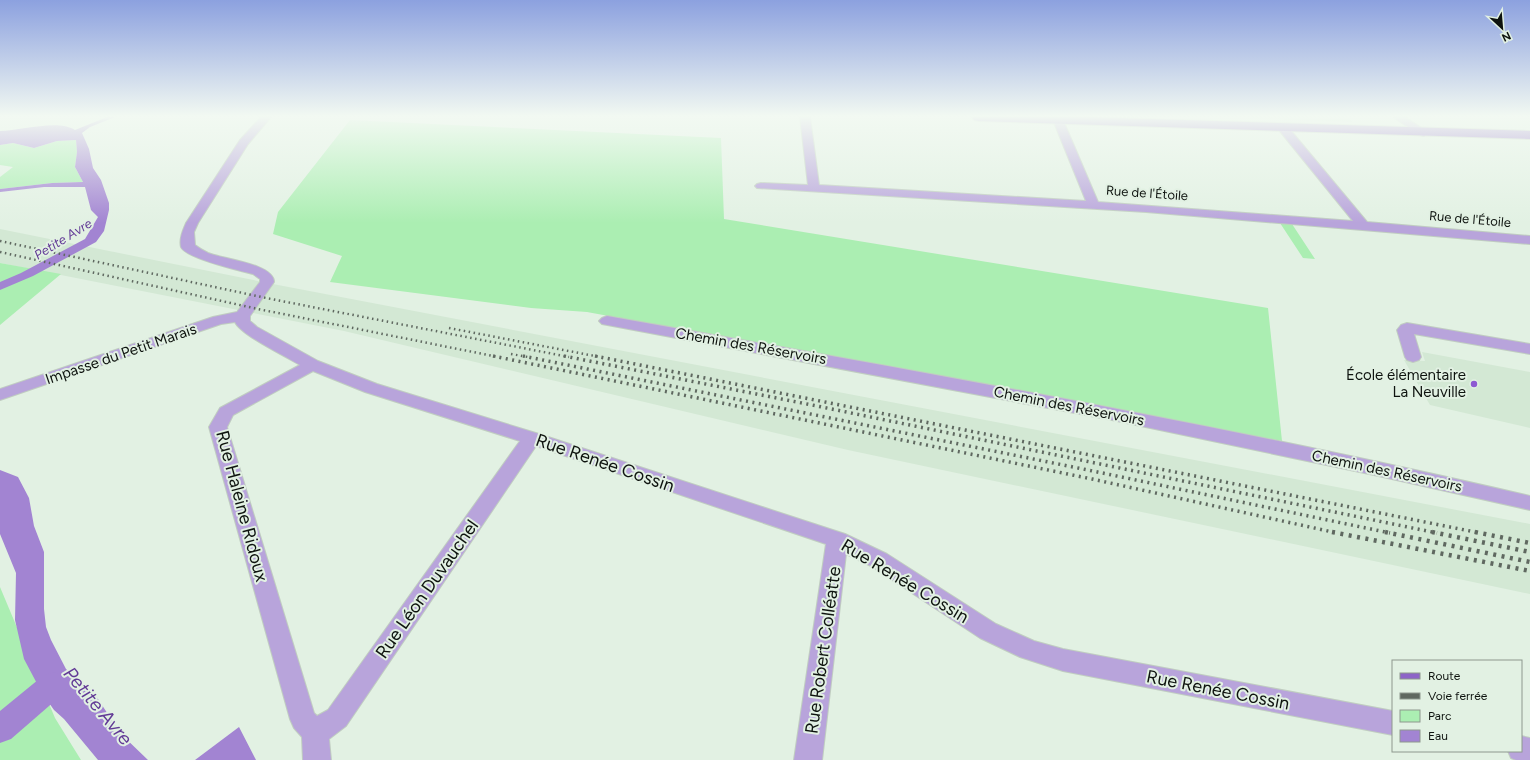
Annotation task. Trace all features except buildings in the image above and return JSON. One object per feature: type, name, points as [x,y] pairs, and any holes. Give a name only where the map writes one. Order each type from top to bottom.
[{"type":"street","points":[[237,152],[192,223],[188,232],[188,246],[195,252],[214,260],[258,271],[267,278],[267,282],[245,313],[242,323],[251,330],[312,365]]},
{"type":"street","points":[[810,152],[814,188]]},
{"type":"street","points":[[1072,152],[1093,204]]},
{"type":"street","points":[[1303,152],[1363,225]]},
{"type":"street","name":"Rue de l'Étoile","points":[[761,186],[1093,204],[1363,225],[1530,240]]},
{"type":"street","name":"Impasse du Petit Marais","points":[[0,395],[218,320],[245,313]]},
{"type":"street","name":"Chemin des Réservoirs","points":[[607,321],[827,360],[1161,423],[1465,487],[1530,503]]},
{"type":"street","points":[[1413,357],[1405,330],[1407,328],[1530,349]]},
{"type":"street","name":"Rue Renée Cossin","points":[[312,365],[371,388],[532,438],[837,540],[879,560],[988,631],[1029,650],[1063,660],[1392,723]]},
{"type":"street","name":"Rue Haleine Ridoux","points":[[312,365],[260,392],[226,412],[218,427],[303,719],[315,732]]},
{"type":"street","name":"Rue Léon Duvauchel","points":[[315,732],[337,718],[532,438]]},
{"type":"street","name":"Rue Robert Colléatte","points":[[808,760],[837,540]]},
{"type":"street","points":[[315,732],[317,760]]},
{"type":"shaded area","points":[[0,229],[278,285],[1530,524],[1530,594],[848,450],[344,331],[0,263]]},
{"type":"shaded area","name":"École élémentaire La Neuville","points":[[1422,352],[1530,372],[1530,428],[1430,405],[1404,360],[1425,361]]},
{"type":"green space","points":[[0,152],[77,152],[75,167],[83,182],[52,183],[0,189],[0,177],[13,167],[0,165]]},
{"type":"green space","points":[[325,152],[722,152],[724,219],[1268,308],[1282,441],[587,312],[531,308],[330,282],[342,256],[273,234],[278,212]]},
{"type":"green space","points":[[1280,223],[1292,224],[1315,259],[1303,258]]},
{"type":"green space","points":[[0,263],[61,274],[0,325]]},
{"type":"green space","points":[[0,587],[55,718],[81,760],[0,760]]},
{"type":"water","points":[[77,152],[90,152],[93,168],[101,180],[109,203],[109,210],[104,231],[96,242],[33,276],[0,290],[0,282],[21,273],[85,239],[98,217],[91,210],[85,187],[44,187],[0,192],[0,189],[52,183],[83,182],[75,167]]},
{"type":"water","name":"Petite Avre","points":[[0,470],[18,477],[29,498],[34,526],[44,552],[44,609],[46,627],[51,640],[66,669],[96,696],[121,734],[148,760],[98,760],[64,719],[54,710],[42,693],[24,659],[15,620],[16,573],[0,534]]},
{"type":"water","points":[[239,727],[256,760],[195,760]]},
{"type":"waterway","name":"Petite Avre","points":[[0,729],[54,684]]},
{"type":"railway","points":[[0,241],[266,298],[569,357]]},
{"type":"railway","points":[[0,252],[258,309],[493,356]]},
{"type":"railway","points":[[449,328],[600,357]]},
{"type":"railway","points":[[511,354],[528,357]]},
{"type":"railway","points":[[493,356],[498,357]]},
{"type":"railway","points":[[493,356],[1092,479],[1336,533]]},
{"type":"railway","points":[[523,356],[528,357]]},
{"type":"railway","points":[[564,356],[817,406],[1437,533]]},
{"type":"railway","points":[[595,356],[600,357]]},
{"type":"railway","points":[[528,357],[1088,470],[1390,533]]},
{"type":"railway","points":[[600,357],[1530,543]]},
{"type":"railway","points":[[1332,532],[1336,533]]},
{"type":"railway","points":[[1385,532],[1530,562]]},
{"type":"railway","points":[[1432,532],[1530,552]]},
{"type":"railway","points":[[1336,533],[1530,571]]},
{"type":"place","name":"École élémentaire La Neuville","points":[[1474,384]]}]
